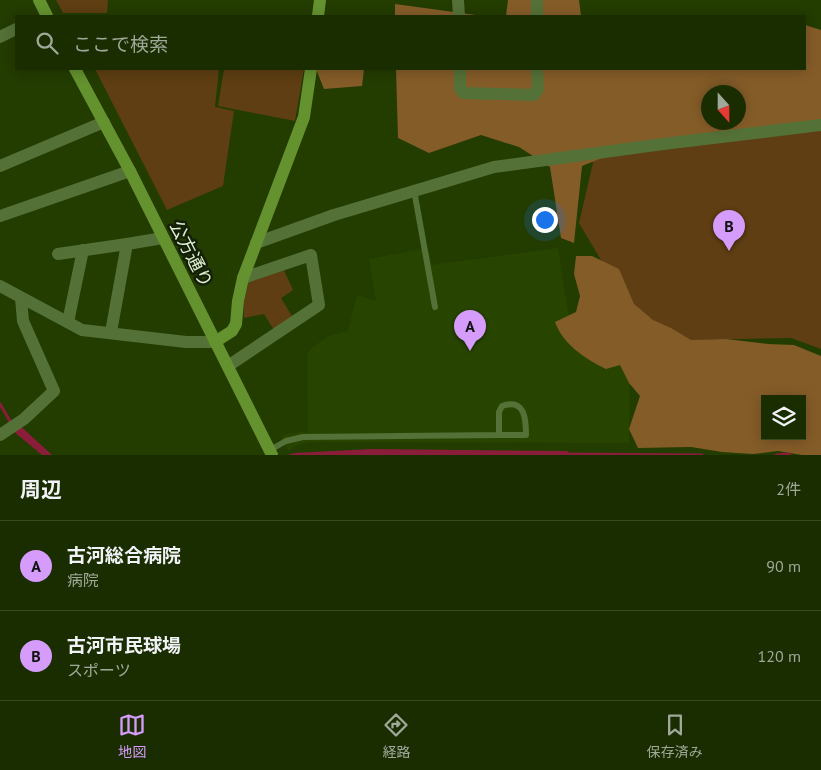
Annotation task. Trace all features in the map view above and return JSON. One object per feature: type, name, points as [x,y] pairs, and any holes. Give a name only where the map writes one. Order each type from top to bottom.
[{"type":"street","points":[[39,0],[45,15]]},
{"type":"street","points":[[318,15],[320,0]]},
{"type":"street","points":[[458,0],[459,15]]},
{"type":"street","points":[[536,15],[537,0]]},
{"type":"street","points":[[0,37],[15,29]]},
{"type":"street","name":"公方通り","points":[[77,70],[130,171],[271,453]]},
{"type":"street","points":[[0,286],[82,330],[186,342],[215,342],[232,331],[236,324],[243,278],[304,116],[311,70]]},
{"type":"street","points":[[460,70],[460,88],[463,93],[534,94],[538,89],[537,70]]},
{"type":"street","points":[[0,166],[104,122]]},
{"type":"street","points":[[256,243],[334,215],[494,167],[821,125]]},
{"type":"street","points":[[0,216],[130,171]]},
{"type":"street","points":[[58,254],[163,238]]},
{"type":"street","points":[[111,332],[127,244]]},
{"type":"street","points":[[68,322],[83,250]]},
{"type":"street","points":[[228,366],[319,305],[311,255],[243,278]]},
{"type":"street","points":[[0,435],[24,419],[54,392],[23,321],[21,298]]},
{"type":"lane","points":[[414,190],[435,307]]},
{"type":"lane","points":[[271,453],[286,441],[303,437],[526,435],[526,421],[518,406],[510,404],[502,406],[499,435]]},
{"type":"shaded area","points":[[56,0],[108,0],[107,13],[63,13]]},
{"type":"shaded area","points":[[508,0],[579,0],[581,15],[506,15]]},
{"type":"shaded area","points":[[395,4],[476,15],[395,15]]},
{"type":"shaded area","points":[[806,25],[821,30],[821,129],[622,150],[582,166],[574,243],[561,238],[550,167],[519,147],[481,135],[429,153],[398,138],[396,70],[806,70]]},
{"type":"shaded area","points":[[96,70],[219,70],[215,107],[234,111],[223,186],[167,210]]},
{"type":"shaded area","points":[[224,70],[304,70],[295,121],[218,106]]},
{"type":"shaded area","points":[[316,70],[364,70],[362,86],[324,89]]},
{"type":"shaded area","points":[[821,125],[821,349],[791,338],[649,341],[579,223],[595,154]]},
{"type":"shaded area","points":[[428,248],[432,265],[558,248],[572,337],[630,335],[629,443],[311,442],[297,445],[288,451],[281,437],[286,434],[308,431],[307,354],[327,337],[348,331],[357,295],[376,301],[369,259]]},
{"type":"shaded area","points":[[576,256],[592,256],[619,269],[634,304],[653,320],[691,340],[726,339],[794,345],[821,356],[821,455],[802,455],[778,451],[753,454],[691,447],[638,448],[629,429],[640,396],[629,383],[620,365],[606,369],[590,361],[569,344],[555,322],[576,312],[580,296],[574,274]]},
{"type":"shaded area","points":[[283,268],[293,290],[281,298],[292,316],[274,330],[264,314],[244,318],[244,302],[249,279]]},
{"type":"shaded area","points":[[14,420],[52,455],[42,455],[7,426]]},
{"type":"shaded area","points":[[372,449],[568,451],[568,455],[288,455],[294,453]]},
{"type":"waterway","points":[[0,404],[11,423]]},
{"type":"waterway","points":[[564,454],[702,455]]},
{"type":"waterway","points":[[776,455],[790,455]]},
{"type":"place","name":"古河市民球場","points":[[729,251]]},
{"type":"place","name":"古河総合病院","points":[[470,351]]}]
